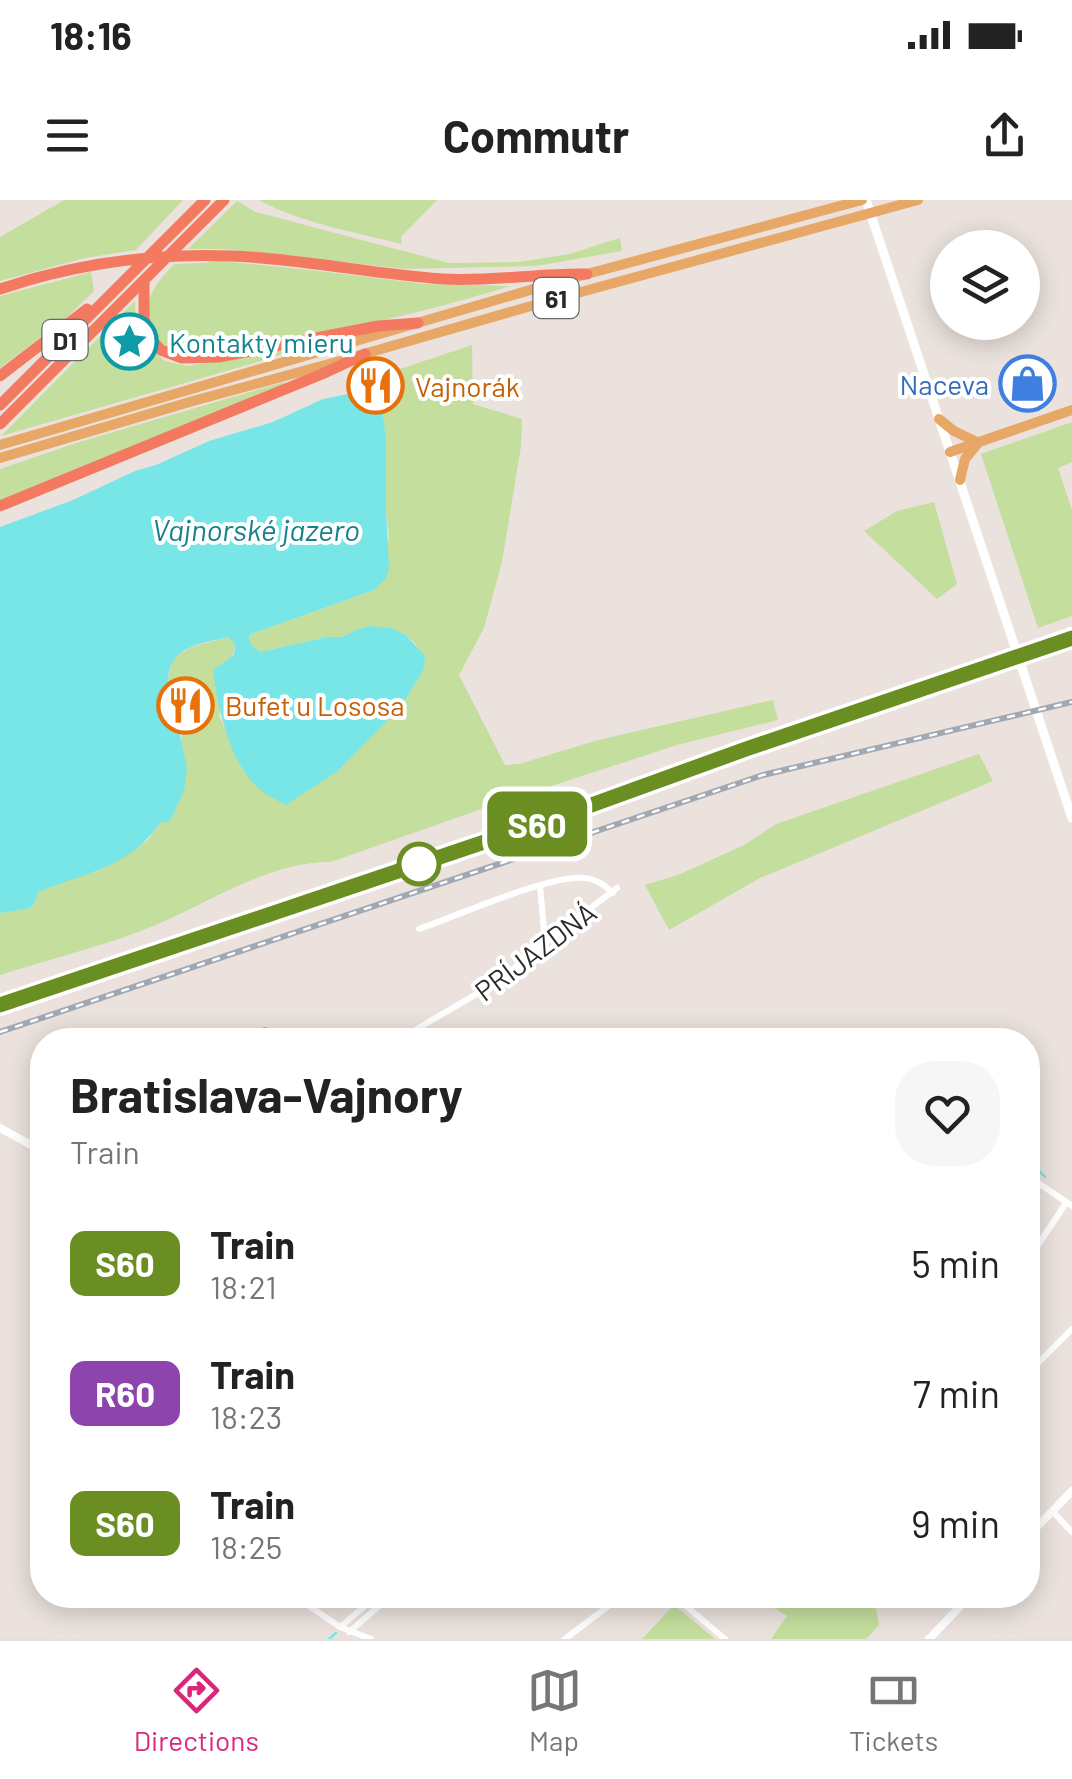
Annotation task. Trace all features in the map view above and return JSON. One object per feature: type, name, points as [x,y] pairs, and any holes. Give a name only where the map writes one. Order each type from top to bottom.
[{"type":"highway","name":"D1","points":[[0,405],[206,200]]},
{"type":"highway","name":"D1","points":[[0,424],[224,200]]},
{"type":"highway","points":[[0,289],[102,264],[205,256],[473,280],[587,274]]},
{"type":"highway","points":[[0,376],[130,275]]},
{"type":"highway","points":[[144,280],[144,318],[149,336],[159,348],[182,358],[219,357],[418,322]]},
{"type":"highway","points":[[0,506],[365,354]]},
{"type":"main road","name":"61","points":[[0,445],[587,274],[864,200]]},
{"type":"main road","points":[[864,200],[1072,818]]},
{"type":"main road","name":"61","points":[[6,456],[613,282],[918,200]]},
{"type":"main road","points":[[950,452],[1072,410]]},
{"type":"main road","points":[[939,419],[954,432],[978,442]]},
{"type":"main road","points":[[960,480],[964,459],[978,442]]},
{"type":"street","name":"PRÍJAZDNÁ","points":[[421,1028],[498,982],[615,891],[583,878],[540,885]]},
{"type":"street","points":[[419,929],[540,885],[545,942]]},
{"type":"street","points":[[0,1128],[30,1144]]},
{"type":"street","points":[[1040,1184],[1069,1204],[1040,1244]]},
{"type":"street","points":[[1040,1361],[1072,1329]]},
{"type":"street","points":[[1040,1524],[1072,1492]]},
{"type":"street","points":[[1052,1511],[1072,1532]]},
{"type":"street","points":[[312,1608],[340,1627],[371,1639]]},
{"type":"street","points":[[340,1627],[363,1608]]},
{"type":"street","points":[[350,1632],[377,1608]]},
{"type":"street","points":[[564,1639],[606,1608]]},
{"type":"street","points":[[689,1608],[725,1639]]},
{"type":"street","points":[[930,1639],[959,1608]]},
{"type":"green space","points":[[64,200],[183,200],[136,250],[85,258],[0,281],[0,237]]},
{"type":"green space","points":[[259,200],[437,200],[401,237],[402,244],[310,221]]},
{"type":"green space","points":[[237,201],[256,212],[449,263],[519,262],[569,254],[620,238],[622,251],[536,266],[406,269],[223,249],[188,249]]},
{"type":"green space","points":[[212,260],[425,284],[511,286],[311,335],[204,354],[176,351],[162,343],[152,329],[148,315],[150,299],[174,264]]},
{"type":"green space","points":[[91,272],[94,291],[65,319],[0,368],[0,296]]},
{"type":"green space","points":[[135,301],[136,323],[143,342],[165,361],[187,366],[298,347],[1,436]]},
{"type":"green space","points":[[472,345],[473,404],[522,419],[502,562],[484,628],[459,675],[505,765],[773,700],[778,720],[677,745],[331,862],[282,869],[141,931],[0,975],[0,913],[27,909],[34,905],[38,892],[100,870],[148,840],[160,823],[182,737],[168,678],[173,658],[191,647],[229,637],[235,645],[219,715],[243,771],[338,771],[402,705],[423,671],[416,644],[391,628],[358,629],[342,637],[260,652],[249,638],[251,634],[374,590],[389,538],[382,405],[371,396],[348,394],[346,387]]},
{"type":"green space","points":[[284,384],[0,502],[0,469]]},
{"type":"green space","points":[[1072,422],[1072,462],[1058,468],[1072,510],[1072,616],[1038,628],[981,454]]},
{"type":"green space","points":[[934,502],[957,584],[937,599],[864,531],[897,511]]},
{"type":"green space","points":[[979,754],[993,781],[760,878],[669,930],[645,885],[678,875],[744,845],[776,824]]},
{"type":"green space","points":[[671,1608],[678,1608],[715,1639],[642,1639]]},
{"type":"green space","points":[[774,1608],[876,1608],[879,1625],[866,1639],[771,1639],[787,1616]]},
{"type":"water","name":"Vajnorské jazero","points":[[348,394],[371,396],[382,405],[389,568],[386,579],[374,590],[251,634],[249,638],[260,652],[342,637],[372,626],[391,628],[406,635],[425,656],[423,671],[402,705],[338,771],[286,805],[261,791],[248,777],[226,733],[213,670],[234,655],[235,645],[229,637],[181,652],[170,667],[168,678],[187,768],[184,791],[170,821],[160,823],[120,860],[38,892],[34,905],[27,909],[0,913],[0,527],[209,441],[273,422],[323,399]]},
{"type":"waterway","points":[[1040,1172],[1045,1177]]},
{"type":"waterway","points":[[329,1639],[336,1633]]},
{"type":"railway","points":[[0,1005],[550,820],[1072,638]]},
{"type":"railway","points":[[0,1032],[763,775],[1072,702]]},
{"type":"train","name":"S60","points":[[0,1005],[550,820],[1072,638]]},
{"type":"place","name":"Kontakty mieru","points":[[130,342]]},
{"type":"place","name":"Naceva","points":[[1028,384]]},
{"type":"place","name":"Vajnorák","points":[[376,386]]},
{"type":"place","name":"Bufet u Lososa","points":[[186,705]]}]
